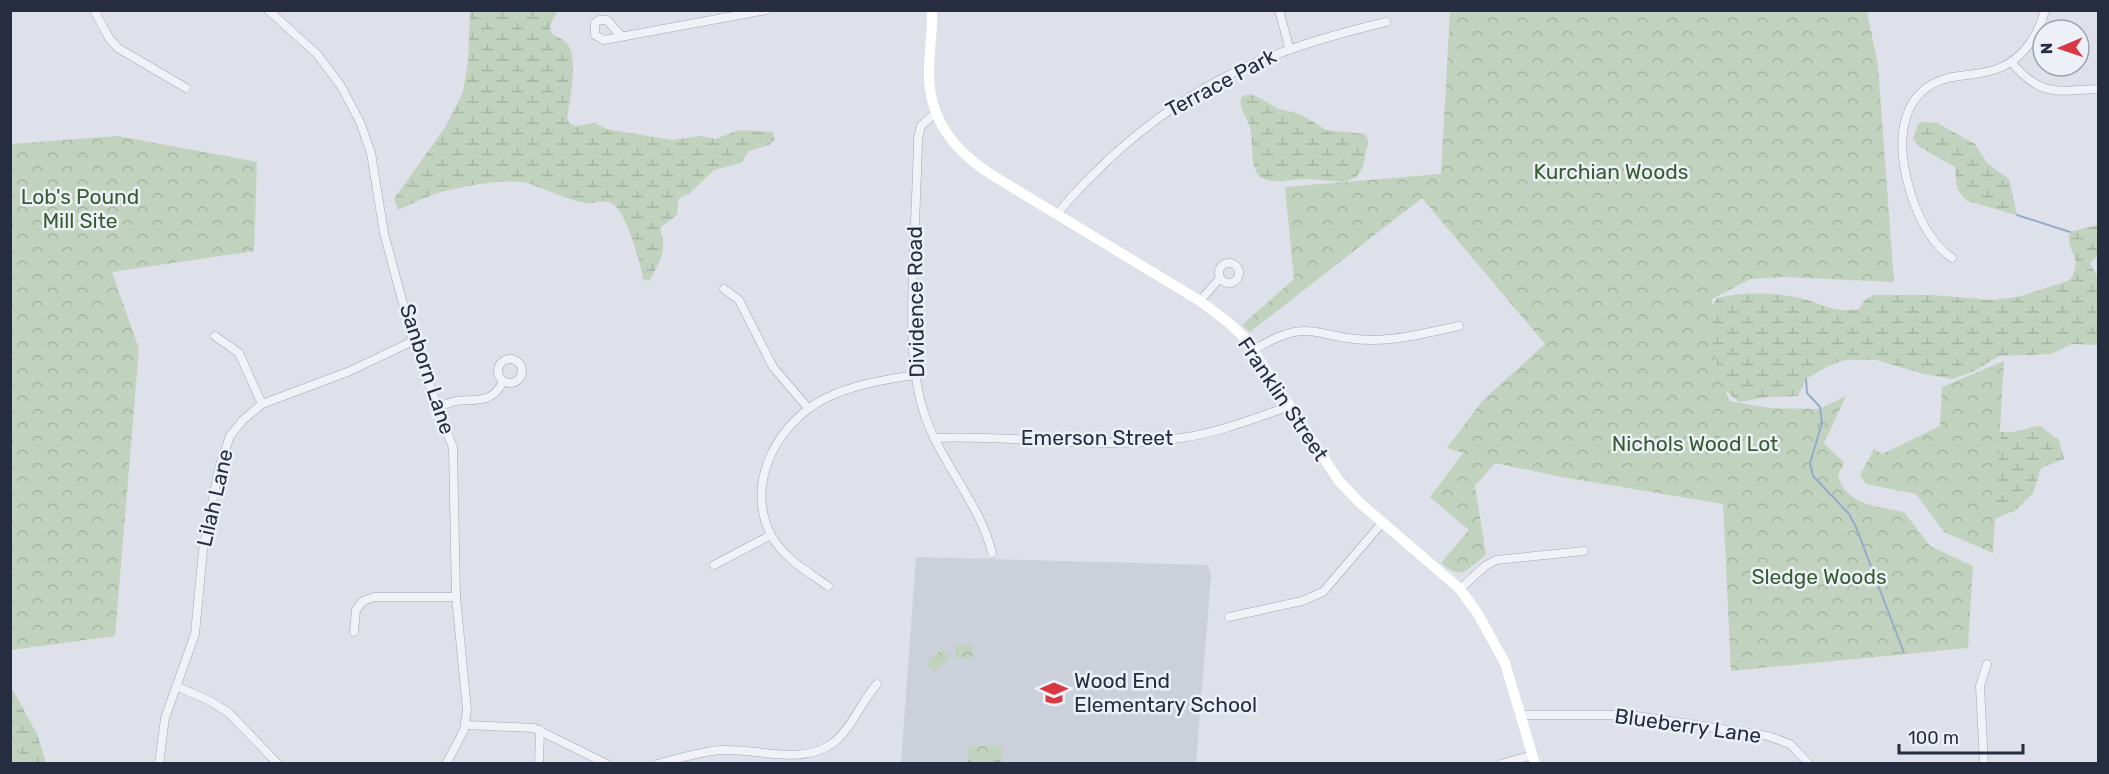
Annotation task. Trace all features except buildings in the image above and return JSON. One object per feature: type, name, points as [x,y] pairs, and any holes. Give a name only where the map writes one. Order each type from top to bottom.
[{"type":"main road","name":"Franklin Street","points":[[932,10],[929,79],[935,113],[951,141],[969,160],[1200,301],[1229,323],[1254,350],[1339,481],[1382,523],[1460,589],[1495,642],[1534,760]]},
{"type":"street","points":[[94,10],[109,39],[118,48],[186,88]]},
{"type":"street","name":"Sanborn Lane","points":[[268,10],[317,54],[347,95],[360,122],[371,153],[384,233],[413,341],[453,448],[456,597],[466,696],[465,725],[446,764]]},
{"type":"street","points":[[621,36],[766,10]]},
{"type":"street","points":[[1279,10],[1289,47]]},
{"type":"street","points":[[1952,258],[1935,242],[1916,208],[1902,156],[1902,129],[1916,99],[1933,84],[1992,71],[2011,62],[2034,36],[2045,10]]},
{"type":"street","name":"Terrace Park","points":[[1057,215],[1087,181],[1158,117],[1210,84],[1289,47],[1386,22]]},
{"type":"street","points":[[2011,62],[2029,82],[2043,89],[2098,89]]},
{"type":"street","name":"Dividence Road","points":[[935,113],[921,126],[918,139],[912,318],[914,375],[934,438],[985,531],[992,553]]},
{"type":"street","points":[[1200,301],[1220,278]]},
{"type":"street","points":[[724,289],[739,300],[771,363],[808,408]]},
{"type":"street","points":[[1254,350],[1280,335],[1298,330],[1374,340],[1459,326]]},
{"type":"street","points":[[214,336],[239,353],[262,404]]},
{"type":"street","name":"Lilah Lane","points":[[159,764],[162,730],[196,625],[203,550],[223,453],[238,424],[262,404],[350,371],[413,341]]},
{"type":"street","points":[[828,586],[797,564],[771,535],[762,501],[766,466],[780,438],[808,408],[848,388],[914,375]]},
{"type":"street","points":[[438,407],[456,401],[486,400],[497,392],[503,381]]},
{"type":"street","name":"Emerson Street","points":[[934,438],[1130,442],[1168,440],[1212,432],[1290,406]]},
{"type":"street","points":[[1229,617],[1302,601],[1323,592],[1382,523]]},
{"type":"street","points":[[714,565],[771,535]]},
{"type":"street","points":[[1460,589],[1485,566],[1496,560],[1584,551]]},
{"type":"street","points":[[354,632],[357,608],[371,598],[456,597]]},
{"type":"street","points":[[1984,764],[1980,686],[1987,664]]},
{"type":"street","points":[[658,764],[692,754],[719,750],[796,755],[818,751],[840,736],[877,684]]},
{"type":"street","points":[[176,686],[210,700],[229,713],[278,764]]},
{"type":"street","name":"Blueberry Lane","points":[[1521,715],[1630,715],[1768,736],[1790,744],[1809,764]]},
{"type":"street","points":[[465,725],[522,726],[540,730],[587,756],[607,764]]},
{"type":"street","points":[[539,764],[540,730]]},
{"type":"street","points":[[1501,764],[1534,760]]},
{"type":"shaded area","name":"Wood End Elementary School","points":[[916,557],[1208,565],[1211,576],[1196,763],[901,764]]},
{"type":"green space","points":[[470,11],[558,11],[550,28],[551,32],[563,40],[571,51],[573,75],[567,118],[570,124],[576,126],[595,123],[606,129],[672,140],[701,136],[715,139],[740,130],[773,132],[775,139],[769,145],[749,151],[741,163],[714,170],[689,194],[682,196],[678,201],[677,215],[661,227],[662,252],[649,281],[643,279],[636,251],[623,217],[610,203],[586,203],[530,184],[509,182],[445,191],[425,197],[398,210],[394,199],[446,126],[463,92],[468,62]]},
{"type":"green space","name":"Kurchian Woods","points":[[1450,11],[1867,11],[1878,66],[1894,282],[1784,277],[1750,279],[1712,299],[1713,351],[1729,401],[1770,408],[1819,409],[1846,396],[1824,443],[1844,463],[1838,475],[1842,485],[1848,493],[1864,503],[1904,512],[1930,546],[1973,566],[1968,648],[1731,671],[1723,504],[1562,477],[1495,463],[1475,486],[1486,555],[1469,569],[1460,573],[1441,563],[1469,530],[1430,497],[1463,453],[1447,448],[1483,400],[1545,344],[1422,198],[1250,332],[1242,325],[1294,279],[1285,187],[1441,174]]},
{"type":"green space","points":[[1252,94],[1279,109],[1302,115],[1326,130],[1365,134],[1368,145],[1362,168],[1357,175],[1351,180],[1343,181],[1306,179],[1277,181],[1260,177],[1254,164],[1250,129],[1241,103],[1242,96]]},
{"type":"green space","points":[[1937,123],[1975,144],[1987,163],[2009,179],[2017,215],[1967,201],[1957,189],[1955,167],[1920,147],[1913,139],[1918,124]]},
{"type":"green space","name":"Lob's Pound Mill Site","points":[[118,136],[257,162],[254,251],[112,272],[139,349],[115,636],[11,650],[11,144]]},
{"type":"green space","points":[[2098,225],[2098,255],[2090,264],[2098,277],[2098,345],[2072,344],[2051,354],[1999,356],[1974,371],[1952,379],[1924,374],[1876,360],[1845,360],[1828,366],[1806,379],[1798,396],[1768,397],[1739,402],[1718,384],[1706,317],[1717,298],[1747,294],[1780,295],[1800,298],[1835,309],[1849,310],[1859,309],[1864,301],[1873,295],[1932,295],[1992,300],[2018,297],[2070,280],[2074,272],[2075,260],[2069,239],[2070,232]]},
{"type":"green space","points":[[2004,361],[1993,553],[1944,532],[1916,494],[1866,484],[1860,475],[1874,449],[1882,454],[1940,426],[1942,387]]},
{"type":"green space","points":[[2040,426],[2059,440],[2064,459],[2041,468],[2033,493],[2016,510],[1987,522],[1994,430],[2012,432]]},
{"type":"green space","points":[[972,644],[973,656],[969,659],[956,657],[955,645]]},
{"type":"green space","points":[[942,649],[950,658],[934,672],[926,663]]},
{"type":"green space","points":[[10,685],[37,734],[46,763],[11,763]]},
{"type":"green space","points":[[11,723],[22,763],[11,763]]},
{"type":"green space","points":[[968,746],[1002,746],[1001,763],[968,763]]},
{"type":"waterway","points":[[2017,215],[2070,232]]},
{"type":"waterway","points":[[1806,379],[1807,393],[1820,407],[1822,423],[1810,463],[1813,476],[1849,514],[1856,527],[1904,653]]},
{"type":"place","name":"Wood End Elementary School","points":[[1054,693]]},
{"type":"park label","name":"Nichols Wood Lot","points":[[1695,444]]},
{"type":"park label","name":"Sledge Woods","points":[[1819,577]]}]
